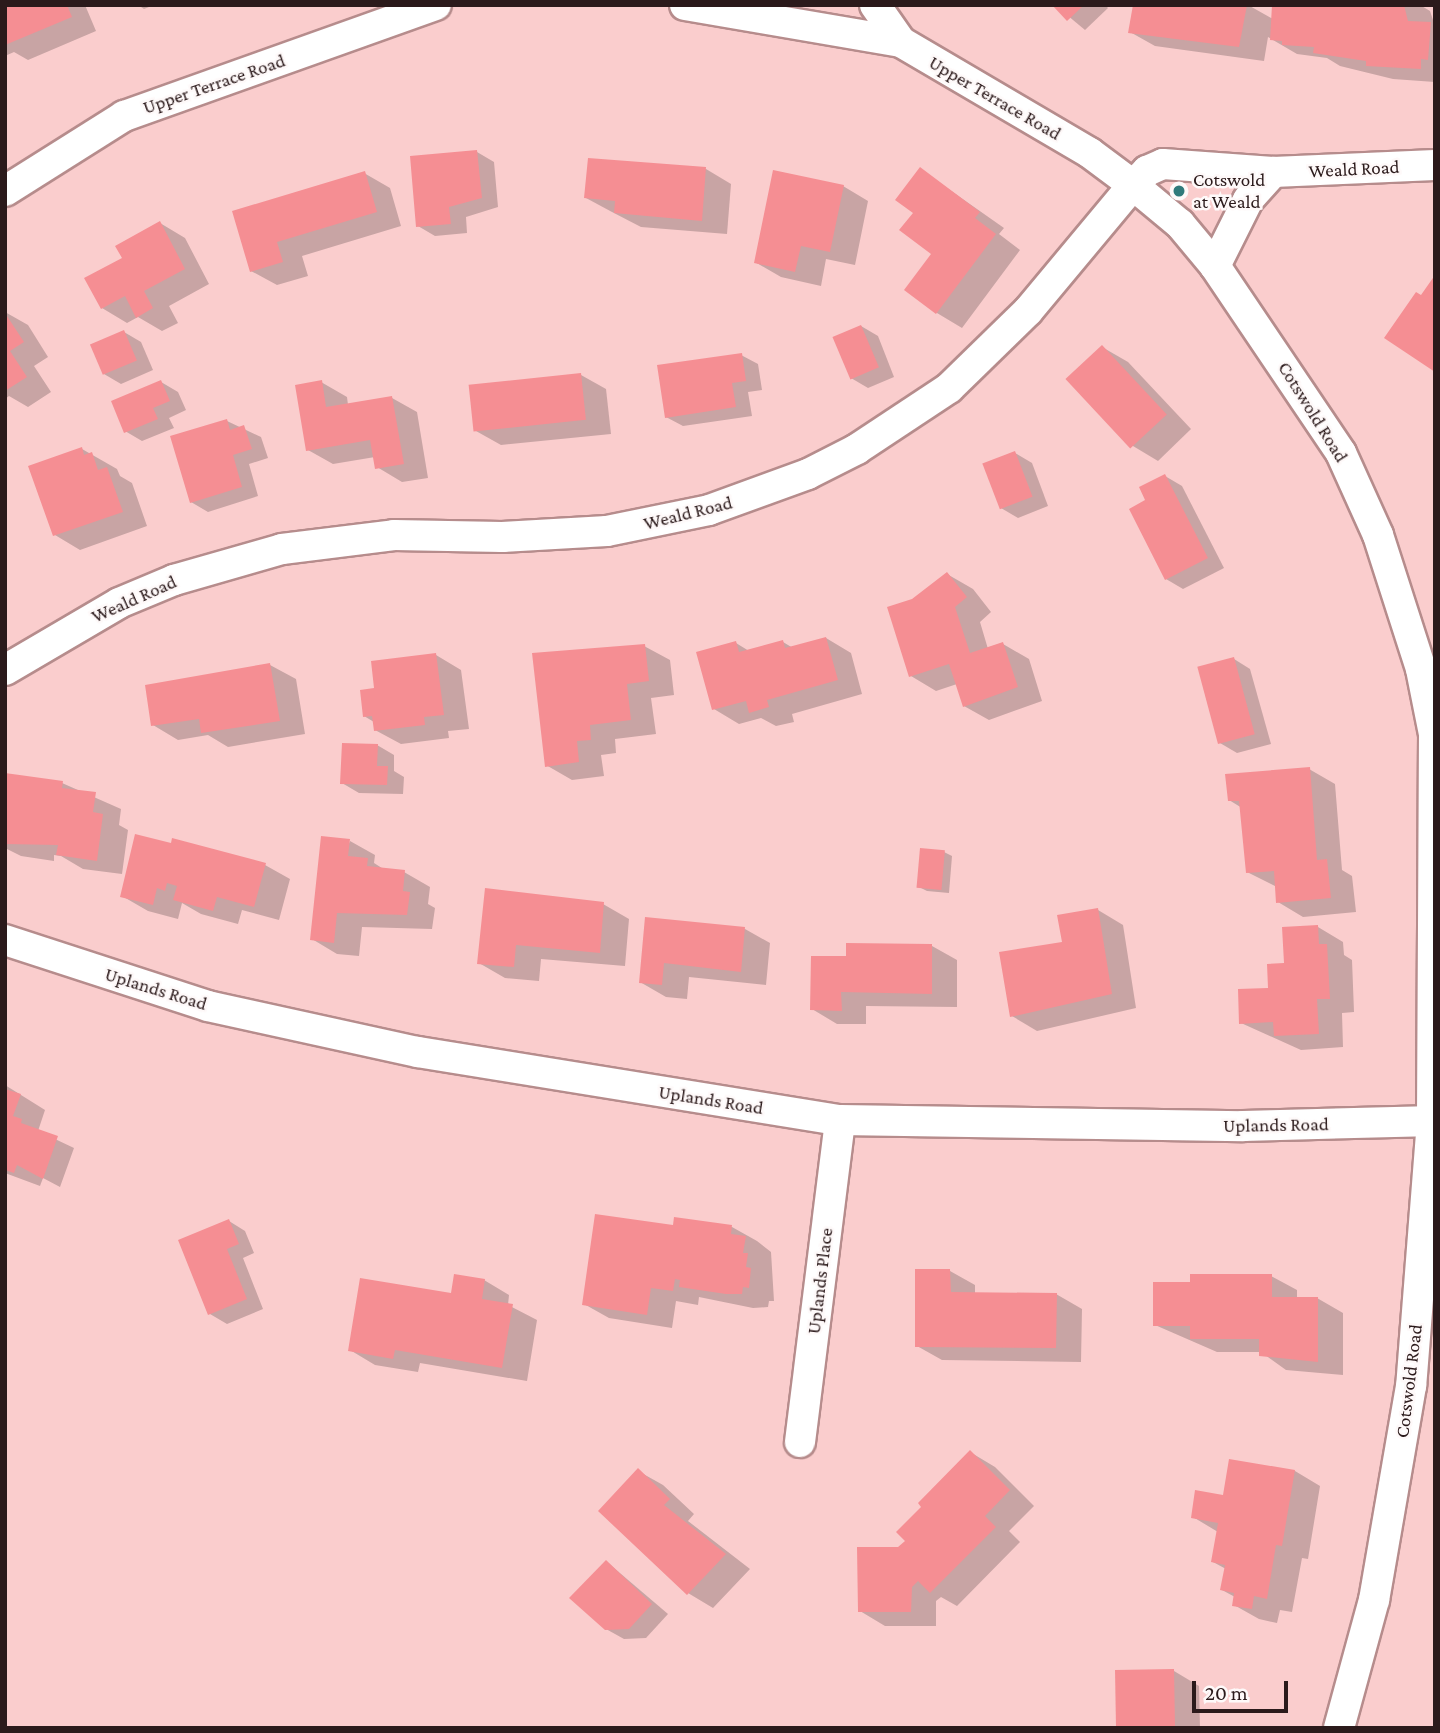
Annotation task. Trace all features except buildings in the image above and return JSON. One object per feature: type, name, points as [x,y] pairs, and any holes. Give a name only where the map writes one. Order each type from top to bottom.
[{"type":"street","name":"Upper Terrace Road","points":[[5,191],[124,116],[436,5]]},
{"type":"street","name":"Upper Terrace Road","points":[[685,5],[901,42],[1090,153]]},
{"type":"street","name":"Upper Terrace Road","points":[[875,5],[901,42]]},
{"type":"street","name":"Cotswold Road","points":[[1090,153],[1180,224],[1215,266],[1341,453],[1378,535],[1405,612],[1435,734],[1433,1121],[1412,1386],[1374,1600],[1339,1728]]},
{"type":"street","name":"Weald Road","points":[[5,670],[119,603],[174,580],[282,549],[394,535],[502,537],[607,531],[709,510],[808,474],[857,449],[949,388],[1028,311],[1133,185],[1147,171],[1163,164],[1273,172],[1435,165]]},
{"type":"street","points":[[1215,266],[1248,200],[1273,172]]},
{"type":"street","name":"Uplands Road","points":[[5,940],[208,1006],[418,1052],[840,1120],[1243,1126],[1433,1121]]},
{"type":"street","name":"Uplands Place","points":[[800,1442],[840,1120]]},
{"type":"place","name":"Cotswold at Weald","points":[[1179,191]]}]
